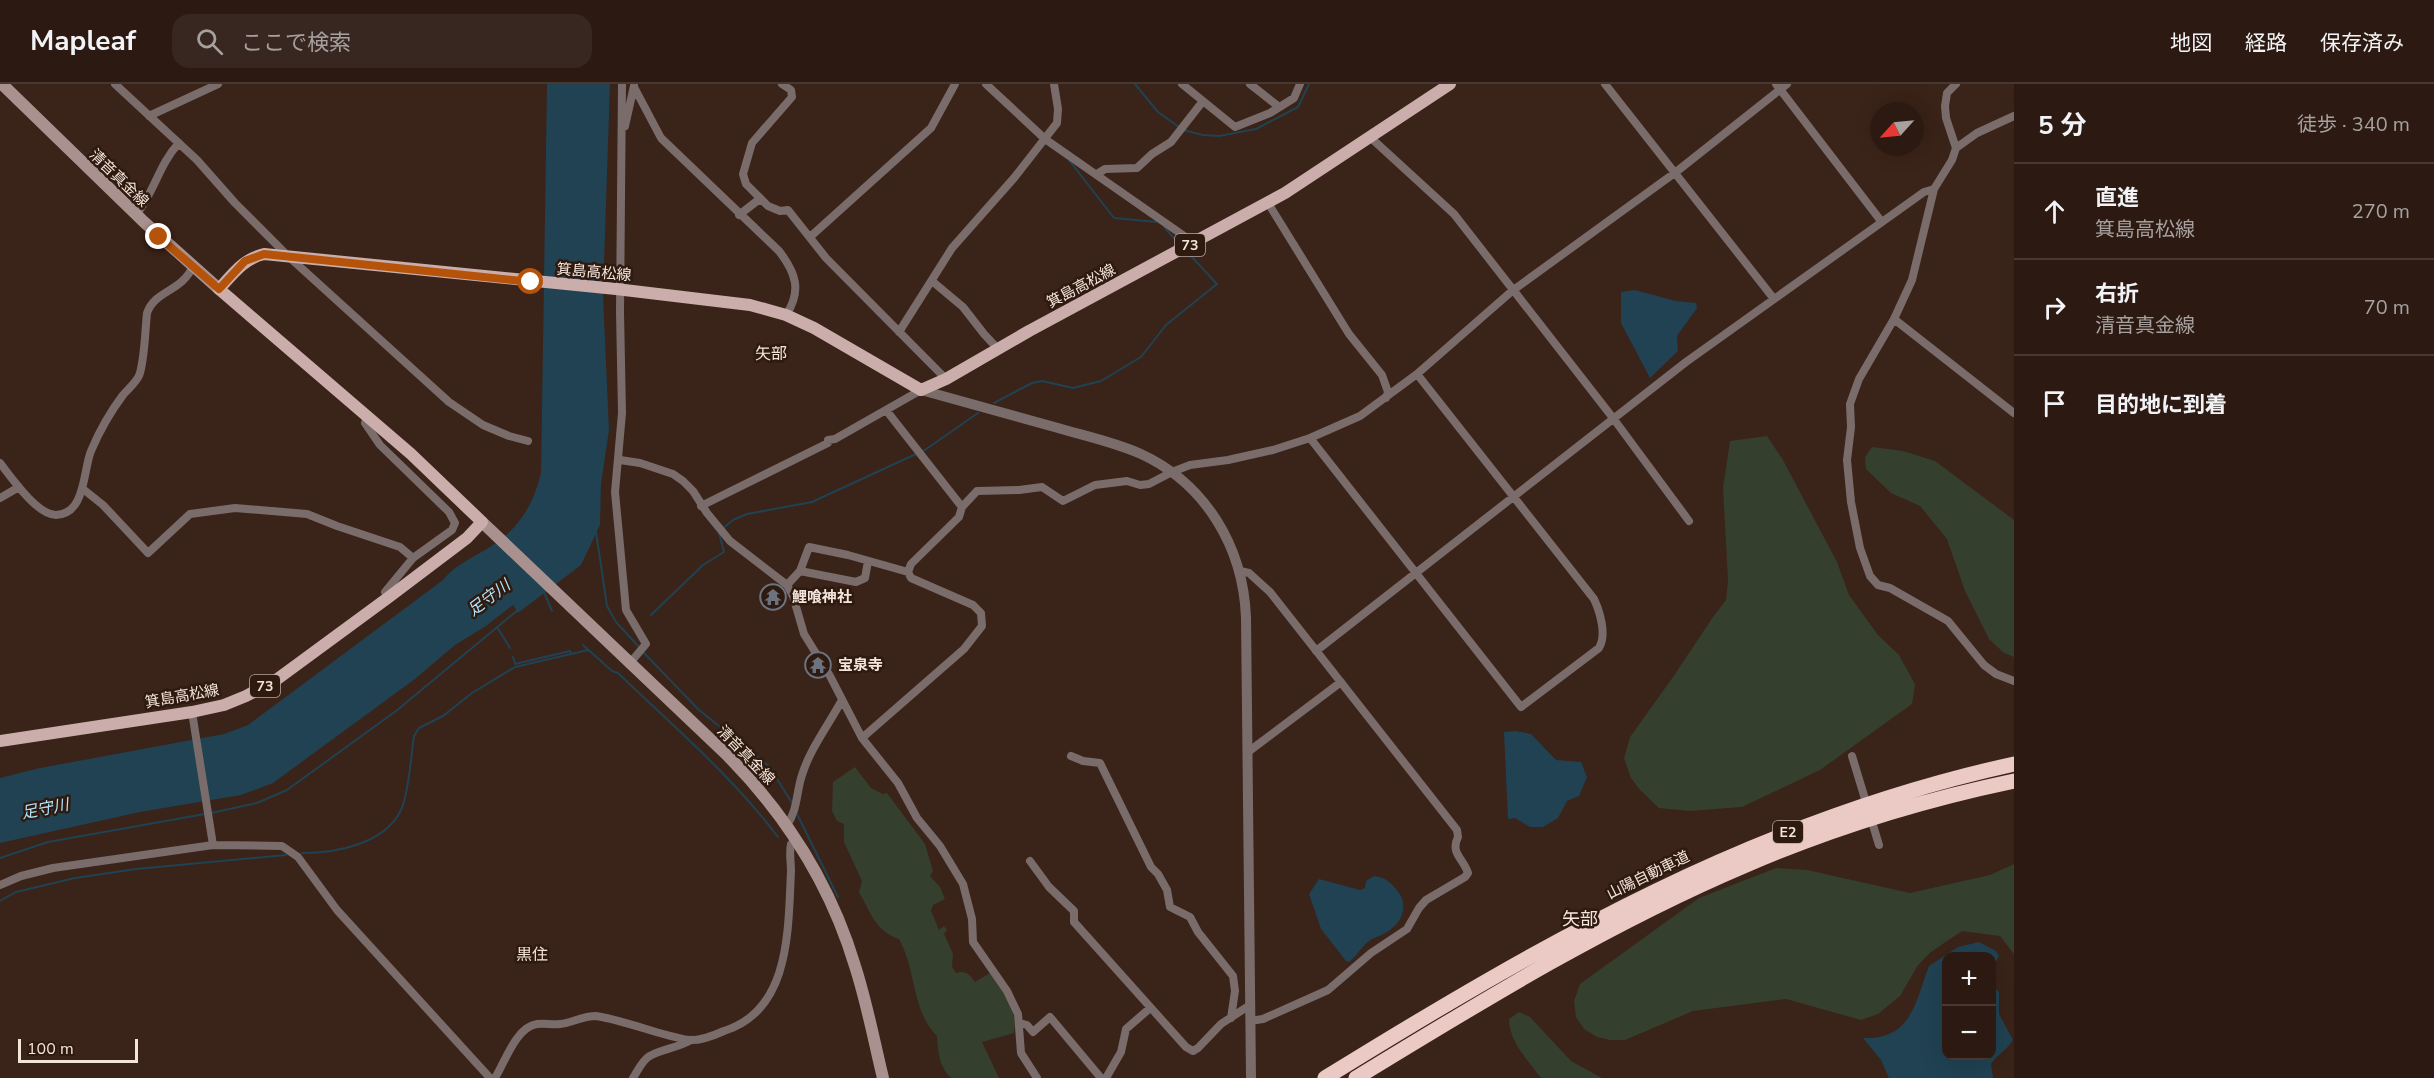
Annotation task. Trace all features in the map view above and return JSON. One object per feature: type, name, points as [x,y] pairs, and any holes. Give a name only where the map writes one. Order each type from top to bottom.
[{"type":"highway","name":"山陽自動車道","points":[[1325,1078],[1444,1005],[1573,931],[1672,882],[1798,828],[1908,792],[2014,764]]},
{"type":"highway","name":"E2","points":[[1356,1078],[1580,946],[1746,864],[1912,806],[2014,780]]},
{"type":"main road","name":"清音真金線","points":[[2,84],[136,215],[219,289]]},
{"type":"main road","name":"箕島高松線","points":[[219,289],[239,266],[253,257],[264,254],[725,301],[786,315],[814,328],[921,390],[946,379],[1268,203],[1371,138],[1450,84]]},
{"type":"main road","points":[[219,289],[411,454],[482,522]]},
{"type":"main road","name":"清音真金線","points":[[482,522],[570,606],[638,654],[744,772],[792,816],[797,839],[825,889],[856,968],[883,1078]]},
{"type":"main road","name":"箕島高松線","points":[[0,741],[193,716],[260,690],[467,538],[482,522]]},
{"type":"street","points":[[115,84],[179,143],[288,256],[449,402],[483,425],[528,441]]},
{"type":"street","points":[[149,116],[218,84]]},
{"type":"street","points":[[622,84],[618,289],[622,393],[620,460],[615,475],[615,492],[623,596],[626,610],[646,644],[638,654]]},
{"type":"street","points":[[782,84],[791,90],[792,97],[752,143],[743,174],[746,184],[762,201],[780,211],[788,210],[825,258],[946,379]]},
{"type":"street","points":[[810,237],[931,128],[955,84]]},
{"type":"street","points":[[986,84],[1043,140],[1196,242]]},
{"type":"street","points":[[899,332],[952,248],[1014,178],[1057,123],[1058,109],[1054,84]]},
{"type":"street","points":[[1182,84],[1235,127],[1294,98],[1300,84]]},
{"type":"street","points":[[1250,84],[1279,107]]},
{"type":"street","points":[[1605,84],[1774,299]]},
{"type":"street","points":[[1956,84],[1947,93],[1945,106],[1946,118],[1956,148]]},
{"type":"street","points":[[622,132],[634,86]]},
{"type":"street","points":[[634,86],[661,138],[779,251],[791,269],[795,282],[794,303],[786,315]]},
{"type":"street","points":[[862,738],[964,649],[982,626],[982,618],[973,605],[911,578],[908,572],[911,564],[959,517],[962,507],[977,491],[1042,487],[1063,501],[1095,485],[1127,481],[1140,485],[1149,484],[1190,465],[1254,454],[1310,438],[1360,416],[1417,374],[1512,291],[1676,172],[1781,86],[1881,221]]},
{"type":"street","points":[[1097,174],[1105,169],[1137,168],[1152,154],[1166,147],[1203,101]]},
{"type":"street","points":[[2014,116],[1977,133],[1956,148],[1952,160],[1934,189],[1912,280],[1894,319],[1859,379],[1850,404],[1851,427],[1847,460],[1851,502],[1860,548],[1870,576],[1878,585],[1890,588],[1948,621],[1984,664],[1996,674],[2014,681]]},
{"type":"street","points":[[1371,138],[1454,214],[1613,418],[1689,521]]},
{"type":"street","points":[[136,215],[151,194],[163,164],[179,143]]},
{"type":"street","points":[[1316,651],[1613,418],[1881,221],[1924,192],[1934,189]]},
{"type":"street","points":[[739,215],[757,201],[762,201]]},
{"type":"street","points":[[1268,203],[1349,334],[1382,375],[1388,392],[1386,399]]},
{"type":"street","points":[[0,463],[19,487],[42,510],[56,515],[76,505],[83,489],[92,448],[118,402],[140,374],[147,313],[150,305],[181,284],[193,266]]},
{"type":"street","points":[[932,281],[963,307],[998,349]]},
{"type":"street","points":[[1894,319],[2014,413]]},
{"type":"street","points":[[1310,438],[1521,707],[1590,654],[1603,641],[1600,611],[1594,599],[1417,374]]},
{"type":"street","points":[[701,506],[828,440],[834,439],[921,390],[1122,447],[1147,457],[1172,472],[1192,488],[1218,520],[1234,553],[1240,571],[1246,617],[1251,1078]]},
{"type":"street","points":[[886,410],[962,507]]},
{"type":"street","points":[[367,416],[365,423],[380,445],[453,517],[455,523],[452,530],[413,558],[385,592],[388,597]]},
{"type":"street","points":[[620,460],[673,474],[693,491],[701,506],[730,541],[787,585],[793,596],[804,634],[862,738],[898,783],[917,818],[940,846],[963,884],[970,906],[973,942],[1007,991],[1020,1023],[1021,1053],[1037,1078]]},
{"type":"street","points":[[0,498],[19,487]]},
{"type":"street","points":[[83,489],[103,505],[148,553],[190,514],[236,508],[307,514],[400,547],[413,558]]},
{"type":"street","points":[[787,585],[800,571],[809,548],[908,572]]},
{"type":"street","points":[[800,571],[856,582],[865,578],[868,561]]},
{"type":"street","points":[[1240,571],[1249,573],[1270,592],[1457,830],[1455,851],[1468,873],[1426,900],[1407,929],[1371,953],[1328,990],[1263,1019],[1250,1021]]},
{"type":"street","points":[[1248,752],[1341,682]]},
{"type":"street","points":[[792,816],[807,762],[842,700]]},
{"type":"street","points":[[193,716],[212,841]]},
{"type":"street","points":[[1071,756],[1083,761],[1100,762],[1151,867],[1167,890],[1170,907],[1190,917],[1198,932],[1233,976],[1231,1018]]},
{"type":"street","points":[[1852,756],[1879,845]]},
{"type":"street","points":[[633,1078],[651,1055],[681,1047],[691,1040],[741,1024],[759,1010],[772,990],[783,959],[791,868],[789,853],[791,844],[797,839]]},
{"type":"street","points":[[0,885],[21,876],[53,868],[212,841],[282,846],[298,857],[337,910],[490,1078]]},
{"type":"street","points":[[1030,861],[1048,887],[1074,911],[1074,922],[1149,1009],[1192,1051],[1198,1048],[1221,1024],[1250,1005]]},
{"type":"street","points":[[1107,1078],[1121,1052],[1126,1029],[1149,1009]]},
{"type":"street","points":[[495,1078],[525,1028],[535,1024],[559,1025],[586,1016],[596,1016],[691,1040]]},
{"type":"street","points":[[1020,1023],[1028,1025],[1033,1032],[1050,1017],[1101,1078]]},
{"type":"green space","points":[[1767,436],[1783,460],[1837,562],[1849,595],[1878,635],[1899,655],[1915,684],[1912,704],[1820,770],[1742,807],[1690,811],[1659,808],[1631,778],[1624,758],[1630,737],[1726,600],[1728,580],[1723,488],[1730,441]]},
{"type":"green space","points":[[1872,447],[1903,451],[1935,461],[2014,520],[2014,657],[2004,653],[1989,639],[1965,591],[1947,539],[1920,506],[1891,493],[1866,469],[1865,457]]},
{"type":"green space","points":[[855,767],[871,788],[883,794],[887,793],[925,844],[933,871],[930,876],[940,887],[945,899],[933,905],[931,911],[939,930],[944,926],[947,930],[944,934],[953,954],[952,967],[956,973],[967,973],[975,982],[990,973],[1012,1008],[1014,1033],[982,1042],[999,1078],[951,1078],[947,1074],[940,1059],[937,1036],[929,1026],[918,1003],[909,963],[899,939],[891,936],[879,926],[859,892],[862,881],[844,842],[844,824],[837,821],[832,811],[833,782]]},
{"type":"green space","points":[[2014,864],[2014,954],[2000,936],[1962,931],[1931,952],[1918,965],[1900,996],[1878,1014],[1861,1020],[1786,999],[1693,1011],[1625,1040],[1610,1040],[1597,1037],[1584,1029],[1576,1017],[1574,1001],[1580,984],[1699,898],[1776,868],[1807,870],[1910,893],[1990,875]]},
{"type":"green space","points":[[1519,1012],[1530,1017],[1571,1061],[1602,1078],[1541,1078],[1512,1035],[1509,1019]]},
{"type":"water","name":"足守川","points":[[547,84],[610,84],[603,294],[609,430],[601,484],[600,525],[581,565],[518,613],[513,605],[486,626],[455,645],[415,679],[273,783],[241,795],[140,812],[0,843],[0,778],[40,768],[224,734],[248,725],[443,580],[457,567],[496,543],[522,518],[533,498],[541,473]]},
{"type":"water","points":[[1635,290],[1676,301],[1696,303],[1697,308],[1677,336],[1678,351],[1650,378],[1621,323],[1621,292]]},
{"type":"water","points":[[1516,731],[1531,734],[1556,760],[1581,762],[1587,777],[1579,796],[1567,801],[1558,818],[1543,827],[1530,827],[1515,818],[1508,819],[1504,732]]},
{"type":"water","points":[[1374,876],[1387,880],[1397,890],[1403,900],[1403,911],[1395,926],[1369,941],[1349,962],[1321,929],[1309,894],[1319,879],[1360,890],[1365,888],[1366,881]]},
{"type":"water","points":[[1979,942],[1996,951],[1999,956],[1996,961],[1996,952],[1950,952],[1958,947]]},
{"type":"water","points":[[1942,957],[1942,1060],[1994,1060],[1991,1064],[1993,1078],[1889,1078],[1881,1060],[1863,1038],[1892,1033],[1902,1026],[1915,1005],[1929,966]]},
{"type":"water","points":[[1996,989],[1999,992],[1999,1014],[2013,1040],[1996,1058]]},
{"type":"waterway","points":[[1135,84],[1158,112],[1179,127]]},
{"type":"waterway","points":[[1183,130],[1219,136],[1256,129],[1298,107],[1309,84]]},
{"type":"waterway","points":[[1069,160],[1114,218],[1157,222]]},
{"type":"waterway","points":[[1164,227],[1180,245]]},
{"type":"waterway","points":[[994,403],[1032,383],[1042,381],[1073,388],[1101,381],[1141,357],[1166,325],[1217,284],[1190,255]]},
{"type":"waterway","points":[[922,452],[978,413]]},
{"type":"waterway","points":[[722,529],[733,520],[747,514],[812,502],[916,454]]},
{"type":"waterway","points":[[596,532],[607,606],[616,622],[640,648]]},
{"type":"waterway","points":[[651,615],[703,565],[724,552],[719,533]]},
{"type":"waterway","points":[[544,592],[552,611]]},
{"type":"waterway","points":[[211,813],[257,803],[287,790],[396,711],[519,609]]},
{"type":"waterway","points":[[497,627],[510,648]]},
{"type":"waterway","points":[[583,645],[612,671],[618,673],[701,752],[741,793],[778,837]]},
{"type":"waterway","points":[[513,657],[515,664],[570,651],[571,654],[588,650]]},
{"type":"waterway","points":[[644,653],[699,710],[769,766],[792,803]]},
{"type":"waterway","points":[[302,853],[344,848],[372,839],[384,831],[394,822],[404,803],[414,736],[419,728],[443,716],[472,693],[515,667],[571,654]]},
{"type":"waterway","points":[[0,858],[48,842],[205,814]]},
{"type":"waterway","points":[[797,814],[838,897]]},
{"type":"waterway","points":[[0,901],[16,892],[75,878],[136,869],[286,855]]},
{"type":"place","name":"鯉喰神社","points":[[773,597]]},
{"type":"place","name":"宝泉寺","points":[[818,665]]},
{"type":"district","name":"矢部","points":[[771,354]]},
{"type":"district","name":"矢部","points":[[1580,919]]},
{"type":"district","name":"黒住","points":[[532,955]]},
{"type":"route","points":[[159,237],[219,289],[245,261],[264,254],[531,282]]}]
